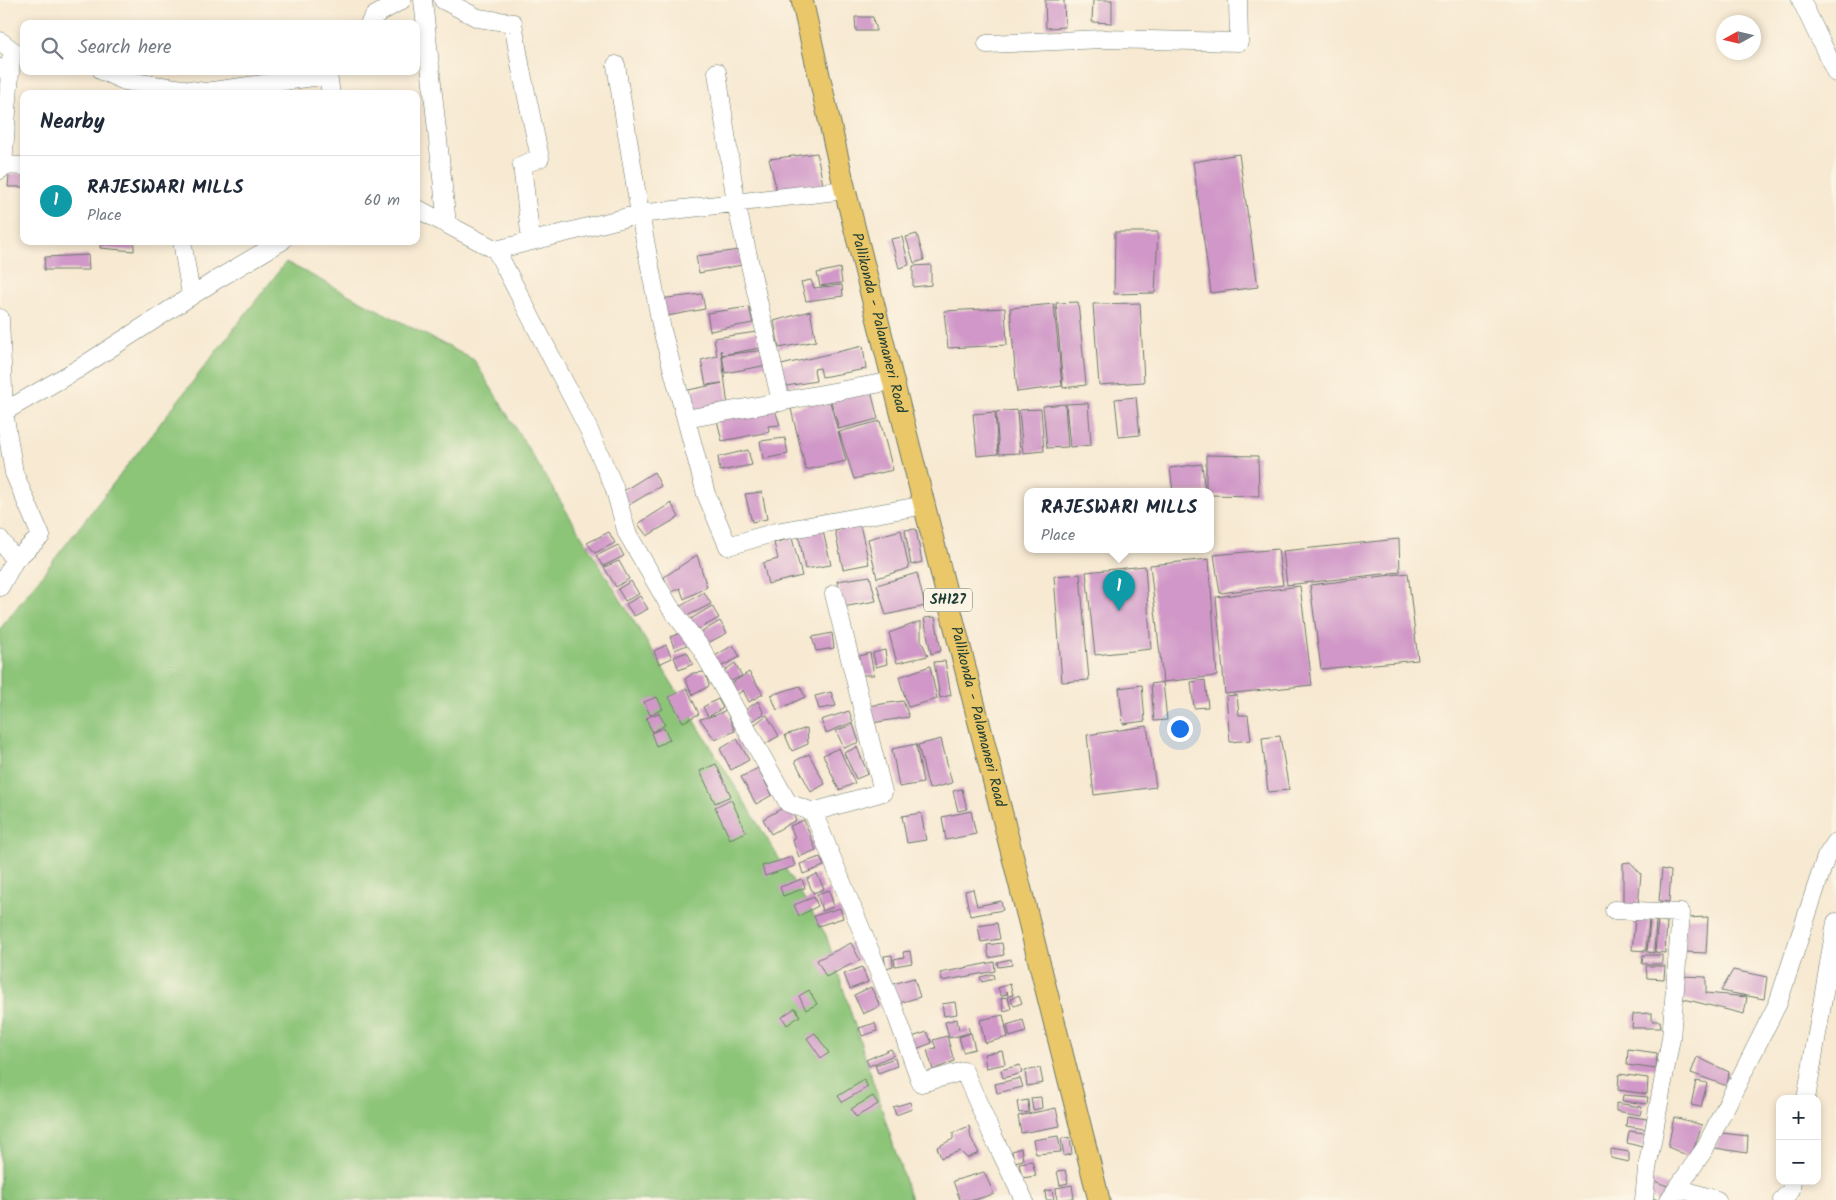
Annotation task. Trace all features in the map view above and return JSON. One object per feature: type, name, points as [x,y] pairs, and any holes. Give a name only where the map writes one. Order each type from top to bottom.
[{"type":"main road","name":"Pallikonda - Palamaneri Road","points":[[802,0],[845,190],[1099,1200]]},
{"type":"street","points":[[372,20],[374,16],[402,0]]},
{"type":"street","points":[[423,0],[447,224]]},
{"type":"street","points":[[443,0],[478,18],[513,23],[540,158],[522,165],[532,241]]},
{"type":"street","points":[[987,44],[1103,39],[1240,42],[1238,0]]},
{"type":"street","points":[[1801,0],[1836,73]]},
{"type":"street","points":[[12,47],[5,70],[2,168],[20,166]]},
{"type":"street","points":[[616,65],[640,214],[662,330],[706,494],[728,546],[776,532],[924,505]]},
{"type":"street","points":[[717,72],[736,203],[781,402]]},
{"type":"street","points":[[107,75],[121,87],[163,90]]},
{"type":"street","points":[[224,90],[318,75]]},
{"type":"street","points":[[330,75],[331,90]]},
{"type":"street","points":[[496,250],[640,214],[845,190]]},
{"type":"street","points":[[420,210],[496,250],[588,428],[614,487],[626,534],[670,607],[701,648],[788,803],[814,812],[883,792],[834,594]]},
{"type":"street","points":[[183,245],[192,295]]},
{"type":"street","points":[[2,413],[78,369],[192,295],[275,245]]},
{"type":"street","points":[[0,318],[2,413],[14,472],[41,536],[15,560],[0,587]]},
{"type":"street","points":[[686,419],[893,381]]},
{"type":"street","points":[[0,539],[15,560]]},
{"type":"street","points":[[814,812],[896,1014],[921,1083],[964,1071],[1024,1200]]},
{"type":"street","points":[[1717,1200],[1674,1194],[1704,1150],[1778,1003],[1826,857],[1836,842]]},
{"type":"street","points":[[1614,910],[1681,913],[1671,1038],[1647,1169],[1644,1200]]},
{"type":"street","points":[[1807,1095],[1833,959],[1836,922]]},
{"type":"street","points":[[1782,1200],[1791,1190],[1792,1185]]},
{"type":"green space","points":[[286,262],[474,360],[826,935],[911,1200],[0,1200],[0,629]]},
{"type":"building","points":[[1045,0],[1064,0],[1065,27],[1046,28]]},
{"type":"building","points":[[1093,0],[1112,0],[1112,23],[1092,22]]},
{"type":"building","points":[[855,17],[873,17],[876,31],[856,31]]},
{"type":"building","points":[[817,153],[823,185],[777,192],[769,159]]},
{"type":"building","points":[[1239,154],[1258,287],[1211,293],[1193,162]]},
{"type":"building","points":[[20,173],[20,187],[8,187],[9,174]]},
{"type":"building","points":[[1115,232],[1158,232],[1155,293],[1114,294]]},
{"type":"building","points":[[917,234],[924,260],[914,263],[906,237]]},
{"type":"building","points":[[902,237],[909,265],[899,268],[891,239]]},
{"type":"building","points":[[100,245],[134,245],[134,251],[100,248]]},
{"type":"building","points":[[739,250],[742,265],[699,273],[696,256]]},
{"type":"building","points":[[88,255],[89,270],[44,270],[45,257]]},
{"type":"building","points":[[931,265],[931,285],[913,287],[913,266]]},
{"type":"building","points":[[840,268],[842,283],[820,286],[817,273]]},
{"type":"building","points":[[811,280],[814,288],[842,285],[843,296],[806,301],[801,282]]},
{"type":"building","points":[[702,294],[705,309],[662,317],[659,299]]},
{"type":"building","points":[[1078,302],[1086,385],[1063,388],[1056,303]]},
{"type":"building","points":[[1140,303],[1144,382],[1099,385],[1093,304]]},
{"type":"building","points":[[1054,304],[1062,386],[1017,392],[1010,308]]},
{"type":"building","points":[[749,307],[753,323],[710,331],[707,313]]},
{"type":"building","points":[[1005,308],[1007,345],[948,348],[944,311]]},
{"type":"building","points":[[810,311],[816,341],[779,348],[774,321]]},
{"type":"building","points":[[757,332],[760,348],[722,355],[721,350],[728,407],[687,413],[684,391],[722,383],[706,385],[701,360],[717,356],[714,338]]},
{"type":"building","points":[[863,346],[866,369],[822,377],[820,368],[814,369],[816,381],[781,387],[777,366]]},
{"type":"building","points":[[765,350],[768,365],[725,373],[722,355]]},
{"type":"building","points":[[870,387],[878,419],[839,429],[830,398]]},
{"type":"building","points":[[1136,397],[1140,435],[1119,437],[1115,399]]},
{"type":"building","points":[[829,398],[846,461],[806,470],[791,409]]},
{"type":"building","points":[[1088,403],[1091,445],[1070,447],[1066,404]]},
{"type":"building","points":[[1065,404],[1068,447],[1047,448],[1043,406]]},
{"type":"building","points":[[774,407],[780,425],[768,426],[769,432],[722,441],[717,420]]},
{"type":"building","points":[[1041,409],[1044,451],[1023,453],[1019,410]]},
{"type":"building","points":[[1017,410],[1020,453],[999,454],[996,412]]},
{"type":"building","points":[[995,412],[998,454],[977,456],[973,414]]},
{"type":"building","points":[[880,421],[893,470],[854,479],[839,432]]},
{"type":"building","points":[[785,438],[788,454],[763,459],[760,441]]},
{"type":"building","points":[[748,450],[752,465],[720,471],[718,457]]},
{"type":"building","points":[[1206,455],[1258,456],[1259,496],[1214,495],[1214,488],[1206,488]]},
{"type":"building","points":[[1202,464],[1205,488],[1172,488],[1170,468]]},
{"type":"building","points":[[654,472],[661,486],[629,505],[620,493]]},
{"type":"building","points":[[762,492],[767,519],[752,522],[745,494]]},
{"type":"building","points":[[671,503],[679,517],[647,536],[638,524]]},
{"type":"building","points":[[860,525],[869,564],[843,569],[835,531]]},
{"type":"building","points":[[822,527],[831,565],[805,569],[798,531]]},
{"type":"building","points":[[916,529],[922,562],[911,565],[905,530]]},
{"type":"building","points":[[901,530],[909,568],[877,578],[868,539]]},
{"type":"building","points":[[609,532],[615,543],[595,553],[587,543]]},
{"type":"building","points":[[792,538],[802,576],[768,584],[763,563],[778,559],[774,543]]},
{"type":"building","points":[[1399,539],[1400,572],[1287,585],[1283,551]]},
{"type":"building","points":[[618,545],[624,556],[603,566],[596,556]]},
{"type":"building","points":[[1278,549],[1283,585],[1220,593],[1214,555]]},
{"type":"building","points":[[697,555],[707,587],[684,599],[680,588],[670,593],[664,577]]},
{"type":"building","points":[[1209,559],[1217,676],[1163,682],[1150,565]]},
{"type":"building","points":[[619,561],[629,579],[616,587],[604,567]]},
{"type":"building","points":[[1145,566],[1151,649],[1095,655],[1086,572]]},
{"type":"building","points":[[917,573],[925,606],[886,615],[877,585]]},
{"type":"building","points":[[1408,573],[1418,660],[1321,669],[1310,585]]},
{"type":"building","points":[[1080,574],[1089,680],[1062,682],[1054,576]]},
{"type":"building","points":[[870,576],[876,601],[843,607],[837,581]]},
{"type":"building","points":[[631,581],[639,594],[625,601],[618,589]]},
{"type":"building","points":[[1300,586],[1312,685],[1225,694],[1216,597]]},
{"type":"building","points":[[704,592],[711,604],[685,617],[681,606]]},
{"type":"building","points":[[640,596],[648,609],[634,616],[626,604]]},
{"type":"building","points":[[712,606],[719,618],[693,632],[689,620]]},
{"type":"building","points":[[935,617],[941,651],[931,654],[924,618]]},
{"type":"building","points":[[720,621],[727,633],[702,646],[697,635]]},
{"type":"building","points":[[921,621],[921,640],[928,656],[897,663],[889,633]]},
{"type":"building","points":[[683,632],[689,644],[675,650],[670,637]]},
{"type":"building","points":[[832,633],[834,648],[816,651],[812,637]]},
{"type":"building","points":[[666,645],[672,658],[659,664],[654,651]]},
{"type":"building","points":[[733,645],[740,657],[714,670],[710,659]]},
{"type":"building","points":[[885,650],[887,664],[876,667],[873,653]]},
{"type":"building","points":[[687,652],[693,664],[679,670],[674,657]]},
{"type":"building","points":[[870,653],[874,675],[858,675],[856,657]]},
{"type":"building","points":[[945,661],[951,695],[940,698],[934,662]]},
{"type":"building","points":[[735,663],[742,676],[725,684],[721,673]]},
{"type":"building","points":[[930,666],[937,699],[908,707],[899,677]]},
{"type":"building","points":[[705,672],[709,686],[693,695],[685,679],[693,673]]},
{"type":"building","points":[[749,672],[763,694],[749,702],[743,690],[732,699],[726,687]]},
{"type":"building","points":[[1205,680],[1208,707],[1194,708],[1191,682]]},
{"type":"building","points":[[1163,682],[1167,720],[1154,721],[1151,684]]},
{"type":"building","points":[[1142,685],[1145,721],[1123,724],[1119,688]]},
{"type":"building","points":[[800,686],[805,697],[777,710],[771,695]]},
{"type":"building","points":[[687,688],[699,714],[683,722],[669,697]]},
{"type":"building","points":[[831,692],[836,706],[819,709],[815,696]]},
{"type":"building","points":[[1237,695],[1239,715],[1248,715],[1251,740],[1230,742],[1226,696]]},
{"type":"building","points":[[657,697],[663,709],[650,715],[644,702]]},
{"type":"building","points":[[718,699],[723,708],[708,717],[703,707]]},
{"type":"building","points":[[758,701],[764,714],[748,723],[744,711]]},
{"type":"building","points":[[903,701],[909,717],[872,723],[868,706]]},
{"type":"building","points":[[726,710],[735,731],[715,740],[700,719]]},
{"type":"building","points":[[849,711],[853,722],[826,733],[821,720]]},
{"type":"building","points":[[659,713],[665,725],[652,732],[646,718]]},
{"type":"building","points":[[767,715],[779,736],[763,745],[752,726]]},
{"type":"building","points":[[853,724],[859,742],[844,748],[836,731]]},
{"type":"building","points":[[1147,726],[1156,787],[1094,795],[1087,735]]},
{"type":"building","points":[[664,728],[670,740],[656,746],[651,733]]},
{"type":"building","points":[[807,728],[808,744],[792,751],[785,735]]},
{"type":"building","points":[[1280,736],[1289,790],[1268,792],[1262,738]]},
{"type":"building","points":[[737,739],[749,760],[731,770],[720,749]]},
{"type":"building","points":[[941,739],[952,783],[929,789],[918,745]]},
{"type":"building","points":[[916,744],[923,783],[899,787],[892,749]]},
{"type":"building","points":[[857,747],[868,774],[856,779],[844,753]]},
{"type":"building","points":[[839,748],[855,783],[839,790],[823,755]]},
{"type":"building","points":[[809,754],[825,784],[811,792],[795,761]]},
{"type":"building","points":[[716,764],[731,796],[715,803],[700,771]]},
{"type":"building","points":[[758,768],[772,795],[756,804],[741,777]]},
{"type":"building","points":[[962,789],[967,809],[958,811],[953,791]]},
{"type":"building","points":[[731,799],[746,832],[730,839],[715,807]]},
{"type":"building","points":[[788,805],[796,820],[771,834],[763,819]]},
{"type":"building","points":[[971,811],[976,834],[946,840],[942,817]]},
{"type":"building","points":[[921,813],[926,840],[907,843],[902,816]]},
{"type":"building","points":[[804,820],[816,850],[799,857],[792,839],[795,838],[790,826]]},
{"type":"building","points":[[792,857],[795,866],[765,876],[762,866]]},
{"type":"building","points":[[820,857],[824,866],[803,874],[800,864]]},
{"type":"building","points":[[1630,862],[1641,874],[1638,905],[1623,904],[1623,863]]},
{"type":"building","points":[[1662,869],[1671,871],[1669,902],[1659,901]]},
{"type":"building","points":[[817,874],[824,889],[813,893],[807,879]]},
{"type":"building","points":[[802,879],[805,888],[783,896],[780,887]]},
{"type":"building","points":[[973,889],[977,906],[1001,901],[1003,910],[970,916],[965,891]]},
{"type":"building","points":[[829,890],[834,907],[822,911],[817,894]]},
{"type":"building","points":[[814,897],[818,906],[799,916],[794,905]]},
{"type":"building","points":[[840,908],[843,918],[818,926],[814,916]]},
{"type":"building","points":[[1708,917],[1706,953],[1685,952],[1685,918]]},
{"type":"building","points":[[1635,919],[1649,920],[1646,951],[1632,950]]},
{"type":"building","points":[[1650,920],[1656,921],[1654,953],[1647,952]]},
{"type":"building","points":[[1658,920],[1667,922],[1665,953],[1655,952]]},
{"type":"building","points":[[997,923],[1000,939],[981,942],[978,926]]},
{"type":"building","points":[[851,943],[860,960],[826,977],[817,960]]},
{"type":"building","points":[[1002,943],[1004,955],[989,958],[987,945]]},
{"type":"building","points":[[910,951],[912,963],[895,966],[894,959],[904,957],[903,952]]},
{"type":"building","points":[[892,955],[893,966],[886,968],[884,956]]},
{"type":"building","points":[[1643,955],[1662,955],[1662,964],[1642,964]]},
{"type":"building","points":[[1011,959],[1012,965],[998,967],[997,962]]},
{"type":"building","points":[[994,962],[995,971],[942,981],[940,973]]},
{"type":"building","points":[[1646,966],[1665,966],[1664,979],[1647,978]]},
{"type":"building","points":[[862,967],[868,982],[850,989],[844,974]]},
{"type":"building","points":[[1733,970],[1767,977],[1764,999],[1721,991]]},
{"type":"building","points":[[993,974],[994,979],[982,982],[980,977]]},
{"type":"building","points":[[1681,976],[1706,977],[1706,993],[1747,997],[1744,1014],[1680,998]]},
{"type":"building","points":[[914,978],[920,997],[899,1003],[893,984]]},
{"type":"building","points":[[1010,984],[1013,995],[1008,996],[1007,991],[1007,994],[1001,996],[998,988]]},
{"type":"building","points":[[871,987],[880,1006],[863,1014],[854,995]]},
{"type":"building","points":[[809,990],[817,1004],[806,1010],[799,996]]},
{"type":"building","points":[[1019,995],[1022,1003],[1014,1006],[1011,999]]},
{"type":"building","points":[[1008,997],[1011,1009],[1004,1011],[1001,998]]},
{"type":"building","points":[[955,1002],[957,1014],[944,1016],[942,1004]]},
{"type":"building","points":[[795,1008],[800,1016],[787,1025],[782,1017]]},
{"type":"building","points":[[1652,1013],[1652,1021],[1660,1021],[1661,1028],[1632,1028],[1633,1014]]},
{"type":"building","points":[[1003,1015],[1008,1037],[985,1043],[980,1020]]},
{"type":"building","points":[[957,1019],[959,1030],[968,1027],[970,1033],[949,1038],[945,1022]]},
{"type":"building","points":[[1023,1020],[1026,1032],[1010,1037],[1007,1025]]},
{"type":"building","points":[[875,1023],[877,1031],[862,1036],[859,1028]]},
{"type":"building","points":[[927,1032],[932,1043],[913,1050],[909,1038]]},
{"type":"building","points":[[815,1033],[829,1053],[821,1058],[807,1038]]},
{"type":"building","points":[[971,1033],[975,1049],[963,1052],[959,1037]]},
{"type":"building","points":[[947,1036],[954,1061],[933,1070],[927,1050],[936,1048],[933,1040]]},
{"type":"building","points":[[891,1049],[894,1055],[869,1066],[866,1060]]},
{"type":"building","points":[[1628,1049],[1657,1053],[1656,1069],[1627,1065]]},
{"type":"building","points":[[1002,1051],[1005,1064],[986,1068],[984,1054]]},
{"type":"building","points":[[1697,1057],[1729,1072],[1727,1086],[1691,1073]]},
{"type":"building","points":[[895,1058],[897,1066],[878,1073],[875,1065]]},
{"type":"building","points":[[1020,1065],[1022,1073],[1003,1078],[1001,1070]]},
{"type":"building","points":[[1040,1068],[1043,1083],[1027,1086],[1025,1071]]},
{"type":"building","points":[[1619,1074],[1648,1078],[1647,1094],[1618,1090]]},
{"type":"building","points":[[1020,1078],[1023,1087],[997,1093],[995,1084]]},
{"type":"building","points":[[864,1080],[868,1087],[842,1102],[838,1096]]},
{"type":"building","points":[[1696,1081],[1707,1083],[1701,1107],[1691,1105]]},
{"type":"building","points":[[1623,1095],[1648,1097],[1647,1104],[1622,1101]]},
{"type":"building","points":[[873,1096],[878,1104],[856,1117],[851,1109]]},
{"type":"building","points":[[1041,1097],[1042,1108],[1033,1110],[1031,1098]]},
{"type":"building","points":[[1028,1100],[1029,1112],[1019,1113],[1017,1102]]},
{"type":"building","points":[[910,1102],[912,1109],[896,1115],[893,1107]]},
{"type":"building","points":[[1616,1103],[1642,1107],[1640,1115],[1616,1111]]},
{"type":"building","points":[[1056,1108],[1060,1126],[1021,1133],[1018,1116]]},
{"type":"building","points":[[1627,1116],[1647,1119],[1645,1129],[1626,1126]]},
{"type":"building","points":[[1674,1117],[1702,1125],[1691,1157],[1668,1147]]},
{"type":"building","points":[[969,1126],[971,1138],[979,1153],[967,1158],[960,1151],[941,1158],[937,1147],[953,1139],[953,1133]]},
{"type":"building","points":[[1629,1131],[1645,1133],[1642,1147],[1627,1143]]},
{"type":"building","points":[[1722,1133],[1748,1136],[1747,1153],[1715,1148]]},
{"type":"building","points":[[1058,1136],[1061,1152],[1036,1154],[1033,1140]]},
{"type":"building","points":[[1070,1137],[1072,1154],[1064,1156],[1061,1139]]},
{"type":"building","points":[[1021,1148],[1023,1160],[1014,1162],[1012,1151]]},
{"type":"building","points":[[1611,1149],[1629,1152],[1629,1162],[1611,1158]]},
{"type":"building","points":[[1032,1161],[1036,1176],[1022,1178],[1019,1163]]},
{"type":"building","points":[[1065,1170],[1068,1183],[1060,1185],[1057,1171]]},
{"type":"building","points":[[984,1172],[994,1194],[974,1200],[960,1200],[953,1181]]},
{"type":"building","points":[[1649,1179],[1675,1189],[1666,1200],[1658,1200],[1647,1196]]},
{"type":"building","points":[[1072,1185],[1074,1198],[1057,1200],[1056,1188]]},
{"type":"building","points":[[1052,1190],[1054,1200],[1046,1200],[1045,1191]]},
{"type":"place","name":"RAJESWARI MILLS","points":[[1119,611]]}]
